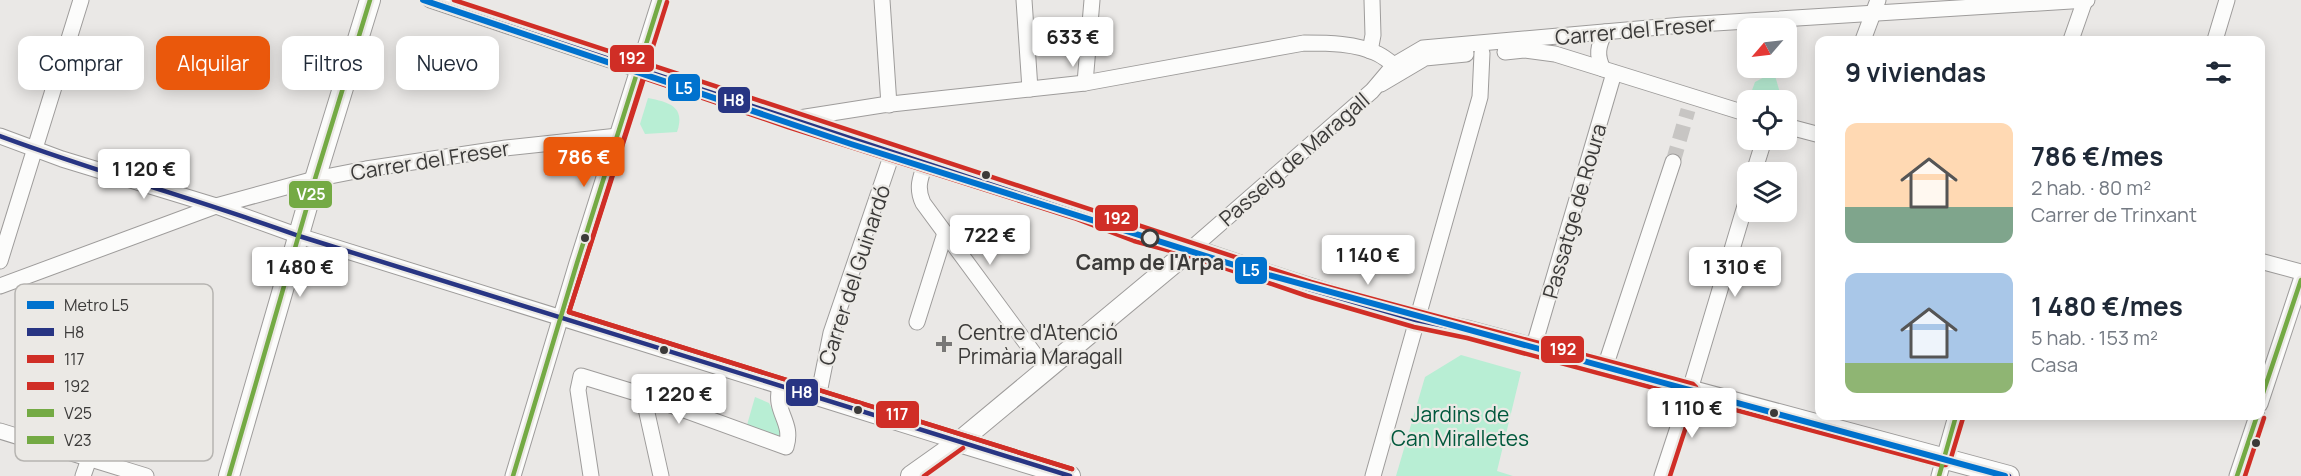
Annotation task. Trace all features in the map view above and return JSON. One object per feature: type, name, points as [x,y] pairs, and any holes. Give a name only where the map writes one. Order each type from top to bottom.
[{"type":"main road","points":[[229,476],[315,179],[370,0]]},
{"type":"main road","points":[[1191,249],[1309,289],[1416,320],[1605,367],[1941,467],[2009,476]]},
{"type":"main road","name":"Passeig de Maragall","points":[[911,476],[959,442],[1191,249]]},
{"type":"main road","points":[[959,442],[1030,470],[1070,476]]},
{"type":"street","points":[[0,261],[81,0]]},
{"type":"street","points":[[430,0],[790,120],[893,151],[1137,234],[1191,249]]},
{"type":"street","points":[[513,476],[560,317],[660,0]]},
{"type":"street","points":[[882,0],[889,105]]},
{"type":"street","points":[[1024,0],[1030,89]]},
{"type":"street","points":[[1086,83],[1092,0]]},
{"type":"street","points":[[1370,51],[1373,35],[1372,0]]},
{"type":"street","points":[[1864,36],[1878,0]]},
{"type":"street","points":[[2072,36],[2086,0]]},
{"type":"street","name":"Carrer del Freser","points":[[1394,65],[1415,51],[1432,46],[1605,32],[2086,0]]},
{"type":"street","points":[[2216,36],[2227,0]]},
{"type":"street","points":[[1605,32],[1598,46],[1598,59],[1609,71]]},
{"type":"street","points":[[790,120],[889,105],[1086,83],[1304,43],[1327,43],[1370,51],[1379,54],[1394,65]]},
{"type":"street","points":[[1376,87],[1425,58],[1534,51],[1555,54],[1609,71],[1690,104],[1737,112]]},
{"type":"street","points":[[1373,476],[1480,97],[1482,53]]},
{"type":"street","name":"Passeig de Maragall","points":[[1191,249],[1376,87],[1394,65]]},
{"type":"street","name":"Passatge de Roura","points":[[1533,349],[1609,71]]},
{"type":"street","points":[[1797,129],[1815,134]]},
{"type":"street","name":"Carrer del Freser","points":[[0,286],[216,206],[315,179],[506,148],[618,135]]},
{"type":"street","points":[[0,136],[62,159],[216,206],[299,236],[959,442]]},
{"type":"street","name":"Carrer del Guinardó","points":[[818,398],[831,333],[893,151]]},
{"type":"street","points":[[926,162],[918,193],[923,203],[1046,370]]},
{"type":"street","points":[[1605,367],[1673,162]]},
{"type":"street","points":[[1662,476],[1740,222]]},
{"type":"street","points":[[916,322],[945,233]]},
{"type":"street","points":[[2265,262],[2301,272]]},
{"type":"street","points":[[2265,389],[2301,280]]},
{"type":"street","points":[[591,476],[578,390],[581,376],[643,395],[786,447],[790,435],[777,399],[780,386]]},
{"type":"street","points":[[643,395],[661,476]]},
{"type":"street","points":[[1941,467],[1955,420]]},
{"type":"street","points":[[2237,476],[2256,420]]},
{"type":"street","points":[[0,431],[15,436]]},
{"type":"street","points":[[84,476],[88,461]]},
{"type":"street","points":[[96,461],[146,476]]},
{"type":"green space","points":[[1763,78],[1776,78],[1779,90],[1752,90],[1755,82]]},
{"type":"green space","points":[[648,98],[662,101],[677,111],[679,123],[677,132],[645,134],[640,124]]},
{"type":"green space","name":"Jardins de Can Miralletes","points":[[1461,355],[1521,372],[1497,471],[1513,476],[1396,476],[1425,377]]},
{"type":"green space","points":[[755,397],[769,403],[785,434],[783,439],[747,425]]},
{"type":"tunnel","points":[[1673,162],[1688,110]]},
{"type":"metro line","name":"L5","points":[[423,0],[851,144],[1250,270],[2005,476]]},
{"type":"transit line","name":"V25","points":[[229,476],[315,179],[370,0]]},
{"type":"transit line","name":"H8","points":[[430,0],[1309,289],[1416,320],[1469,331],[2009,476]]},
{"type":"transit line","name":"192","points":[[454,0],[1311,282],[1693,384],[1697,393],[1670,476]]},
{"type":"transit line","name":"V25","points":[[513,476],[660,0]]},
{"type":"transit line","name":"192","points":[[667,2],[569,312],[1072,469]]},
{"type":"transit line","name":"117","points":[[1072,469],[569,312],[644,78],[1307,296],[1414,327],[1467,338],[1941,465],[1946,465],[1950,461],[1962,420]]},
{"type":"transit line","name":"H8","points":[[0,136],[299,236],[1070,476]]},
{"type":"transit line","name":"V23","points":[[2265,387],[2301,280]]},
{"type":"transit line","name":"V23","points":[[1939,476],[1955,420]]},
{"type":"transit line","name":"V23","points":[[2237,476],[2256,420]]},
{"type":"transit line","name":"117","points":[[2245,476],[2263,420]]},
{"type":"transit line","name":"117","points":[[924,476],[963,448]]},
{"type":"place","name":"Camp de l'Arpa","points":[[1150,238]]},
{"type":"place","name":"Centre d'Atenció Primària Maragall","points":[[944,344]]}]
